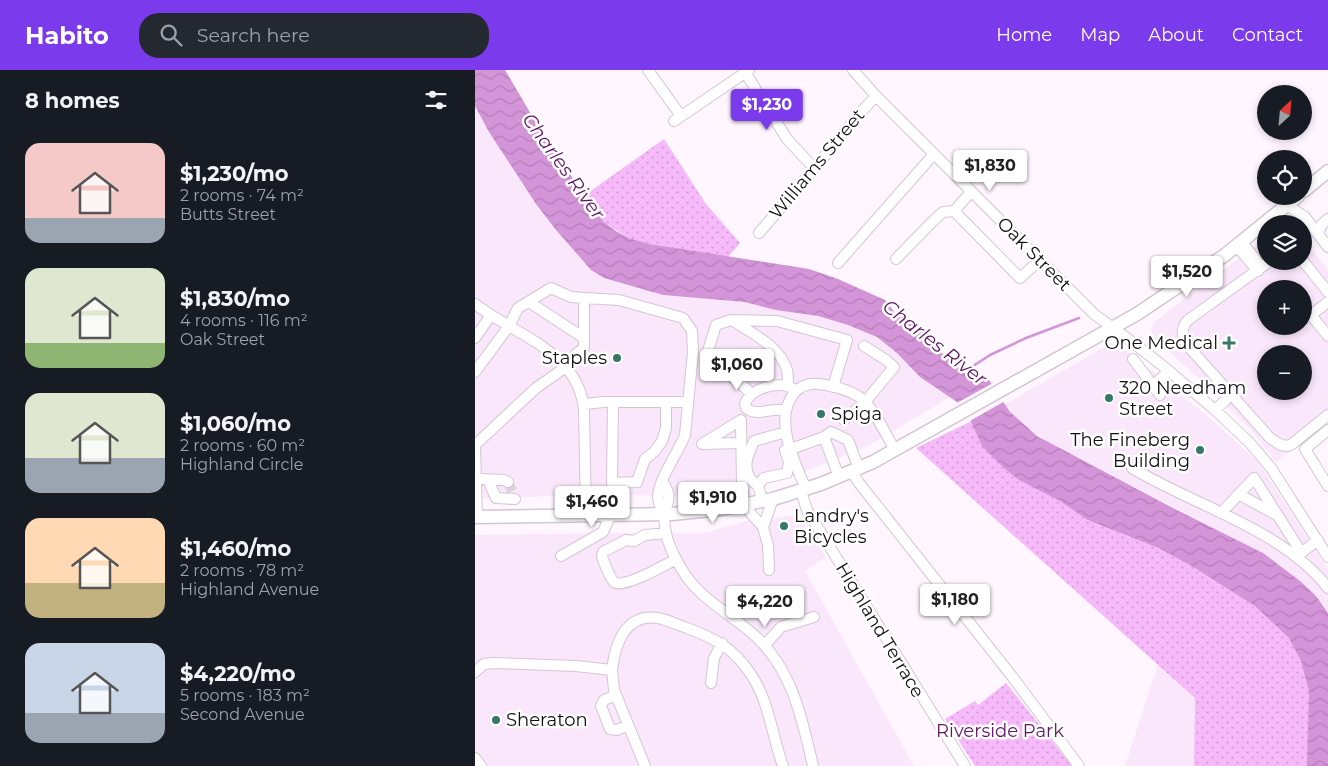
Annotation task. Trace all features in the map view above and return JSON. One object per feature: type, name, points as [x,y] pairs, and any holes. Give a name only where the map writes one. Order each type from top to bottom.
[{"type":"main road","points":[[1312,184],[1328,171]]},
{"type":"main road","points":[[476,517],[701,512],[767,501],[839,478],[953,418],[1113,328],[1169,294],[1239,244],[1287,205]]},
{"type":"street","points":[[648,70],[677,119],[747,71],[787,139],[815,168]]},
{"type":"street","name":"Oak Street","points":[[853,70],[933,154],[1094,314],[1169,371],[1215,410],[1264,458],[1328,557]]},
{"type":"street","name":"Williams Street","points":[[759,232],[876,96]]},
{"type":"street","points":[[838,263],[933,154]]},
{"type":"street","points":[[896,259],[943,212],[954,211],[971,192]]},
{"type":"street","points":[[1287,205],[1305,217],[1328,247]]},
{"type":"street","points":[[954,211],[1020,278],[1039,260]]},
{"type":"street","points":[[1317,234],[1322,224],[1328,219]]},
{"type":"street","points":[[1239,244],[1257,261]]},
{"type":"street","points":[[1259,270],[1188,320],[1183,330],[1183,338],[1187,345],[1270,438],[1283,446],[1292,444],[1328,415]]},
{"type":"street","points":[[1310,270],[1328,292]]},
{"type":"street","points":[[475,372],[509,326],[518,308],[551,288],[571,297],[619,300],[683,318],[692,331],[693,352],[685,435],[681,446],[667,468],[660,488],[659,502],[665,514],[666,533],[676,559],[688,579],[701,594],[765,645],[777,662],[796,697],[813,766]]},
{"type":"street","points":[[475,445],[536,388],[566,367],[577,353],[584,348],[584,298]]},
{"type":"street","points":[[529,302],[584,338]]},
{"type":"street","points":[[1328,302],[1311,315],[1328,336]]},
{"type":"street","points":[[475,304],[549,351],[566,367],[578,386],[584,404],[586,515]]},
{"type":"street","points":[[475,338],[491,315]]},
{"type":"street","points":[[731,320],[767,344],[779,355],[787,370],[792,388],[783,433],[789,462],[787,473],[763,478],[758,485]]},
{"type":"street","points":[[752,394],[707,354],[716,325],[731,320],[777,321],[847,340],[833,387]]},
{"type":"street","points":[[844,420],[865,402],[894,368],[886,360],[864,346]]},
{"type":"street","points":[[1133,359],[1160,395]]},
{"type":"street","points":[[1153,386],[1169,371]]},
{"type":"street","points":[[786,411],[776,409],[757,413],[751,412],[746,408],[745,403],[752,394],[775,386],[792,388],[809,384],[833,387],[854,394],[865,402],[895,450]]},
{"type":"street","points":[[1215,410],[1232,394]]},
{"type":"street","points":[[613,402],[612,482],[637,482],[645,459],[662,441],[665,428],[666,402]]},
{"type":"street","points":[[584,404],[666,402],[687,404]]},
{"type":"street","points":[[791,449],[824,437],[831,432],[848,440],[855,470],[874,502],[1020,687],[1079,766]]},
{"type":"street","points":[[769,570],[768,544],[763,527],[767,501],[758,485],[750,479],[746,468],[746,461],[754,441],[783,433]]},
{"type":"street","name":"Highland Terrace","points":[[783,433],[791,449],[807,510],[965,766]]},
{"type":"street","points":[[1327,434],[1305,448],[1328,486]]},
{"type":"street","points":[[824,437],[839,478]]},
{"type":"street","points":[[740,444],[744,506],[763,527]]},
{"type":"street","points":[[475,449],[482,479],[476,517]]},
{"type":"street","points":[[1132,468],[1299,554]]},
{"type":"street","points":[[1221,513],[1254,478],[1278,515],[1299,554],[1328,588]]},
{"type":"street","points":[[482,479],[504,480],[508,482]]},
{"type":"street","points":[[482,479],[496,498],[514,497],[519,516]]},
{"type":"street","points":[[701,491],[701,512]]},
{"type":"street","points":[[1238,494],[1278,515]]},
{"type":"street","points":[[561,556],[603,532],[611,514]]},
{"type":"street","points":[[666,533],[645,535],[634,540],[622,541],[603,552],[602,557],[614,582],[619,584],[629,582],[676,559]]},
{"type":"street","points":[[1299,554],[1317,540]]},
{"type":"street","points":[[765,645],[781,628],[815,617]]},
{"type":"street","points":[[645,766],[612,681],[612,670],[615,647],[622,633],[633,624],[646,618],[656,618],[704,634],[722,643],[737,656],[755,680],[763,698],[783,766]]},
{"type":"street","points":[[711,683],[714,658],[722,643]]},
{"type":"street","points":[[475,672],[484,664],[493,663],[576,666],[612,670]]},
{"type":"street","points":[[617,695],[604,700],[601,706],[610,729],[617,730],[629,725]]},
{"type":"street","points":[[475,758],[480,766]]},
{"type":"shaded area","points":[[475,106],[489,132],[536,204],[591,270],[604,278],[663,295],[745,302],[776,310],[818,316],[848,325],[877,337],[897,353],[920,377],[950,397],[866,447],[794,476],[752,488],[710,492],[695,497],[598,494],[475,499]]},
{"type":"shaded area","points":[[1257,245],[1257,270],[1312,270],[1312,250],[1328,270],[1328,420],[1276,462],[1253,432],[1204,383],[1155,339],[1151,329],[1154,322]]},
{"type":"shaded area","points":[[1111,343],[1127,351],[1217,424],[1259,463],[1328,570],[1328,611],[1300,581],[1263,553],[1052,444],[1021,424],[1004,405]]},
{"type":"shaded area","points":[[797,515],[826,557],[805,571],[914,766],[475,766],[475,535],[638,533],[648,531],[693,534],[708,532],[751,520],[766,520]]},
{"type":"shaded area","points":[[1158,664],[1195,698],[1195,766],[1125,766]]},
{"type":"green space","points":[[664,139],[706,204],[740,243],[728,257],[650,244],[629,238],[604,222],[585,195]]},
{"type":"green space","points":[[972,421],[1206,567],[1300,630],[1322,766],[1194,766],[1195,698],[916,448]]},
{"type":"green space","name":"Riverside Park","points":[[1006,683],[1072,766],[975,766],[945,719],[975,701],[978,705]]},
{"type":"water","name":"Charles River","points":[[475,70],[505,70],[538,126],[576,183],[604,222],[616,231],[629,238],[650,244],[809,269],[838,279],[885,300],[896,314],[916,326],[948,358],[989,380],[1010,412],[1037,436],[1263,553],[1300,581],[1316,596],[1328,613],[1328,766],[1307,766],[1309,691],[1301,661],[1289,638],[1255,606],[1195,568],[1159,548],[1088,520],[1060,501],[1019,480],[982,446],[968,415],[957,402],[920,377],[897,353],[877,337],[848,325],[818,316],[776,310],[745,302],[663,295],[604,278],[591,270],[536,204],[489,132],[475,106]]},
{"type":"pier","points":[[993,383],[1005,401],[968,422],[955,404]]},
{"type":"waterway","name":"Charles River","points":[[967,370],[990,355],[1026,338],[1079,318]]},
{"type":"tunnel","points":[[508,482],[514,495]]},
{"type":"place","name":"One Medical","points":[[1229,343]]},
{"type":"place","name":"Staples","points":[[617,358]]},
{"type":"place","name":"320 Needham Street","points":[[1109,398]]},
{"type":"place","name":"Spiga","points":[[821,414]]},
{"type":"place","name":"The Fineberg Building","points":[[1200,450]]},
{"type":"place","name":"Landry's Bicycles","points":[[784,526]]},
{"type":"place","name":"Sheraton","points":[[496,720]]}]
